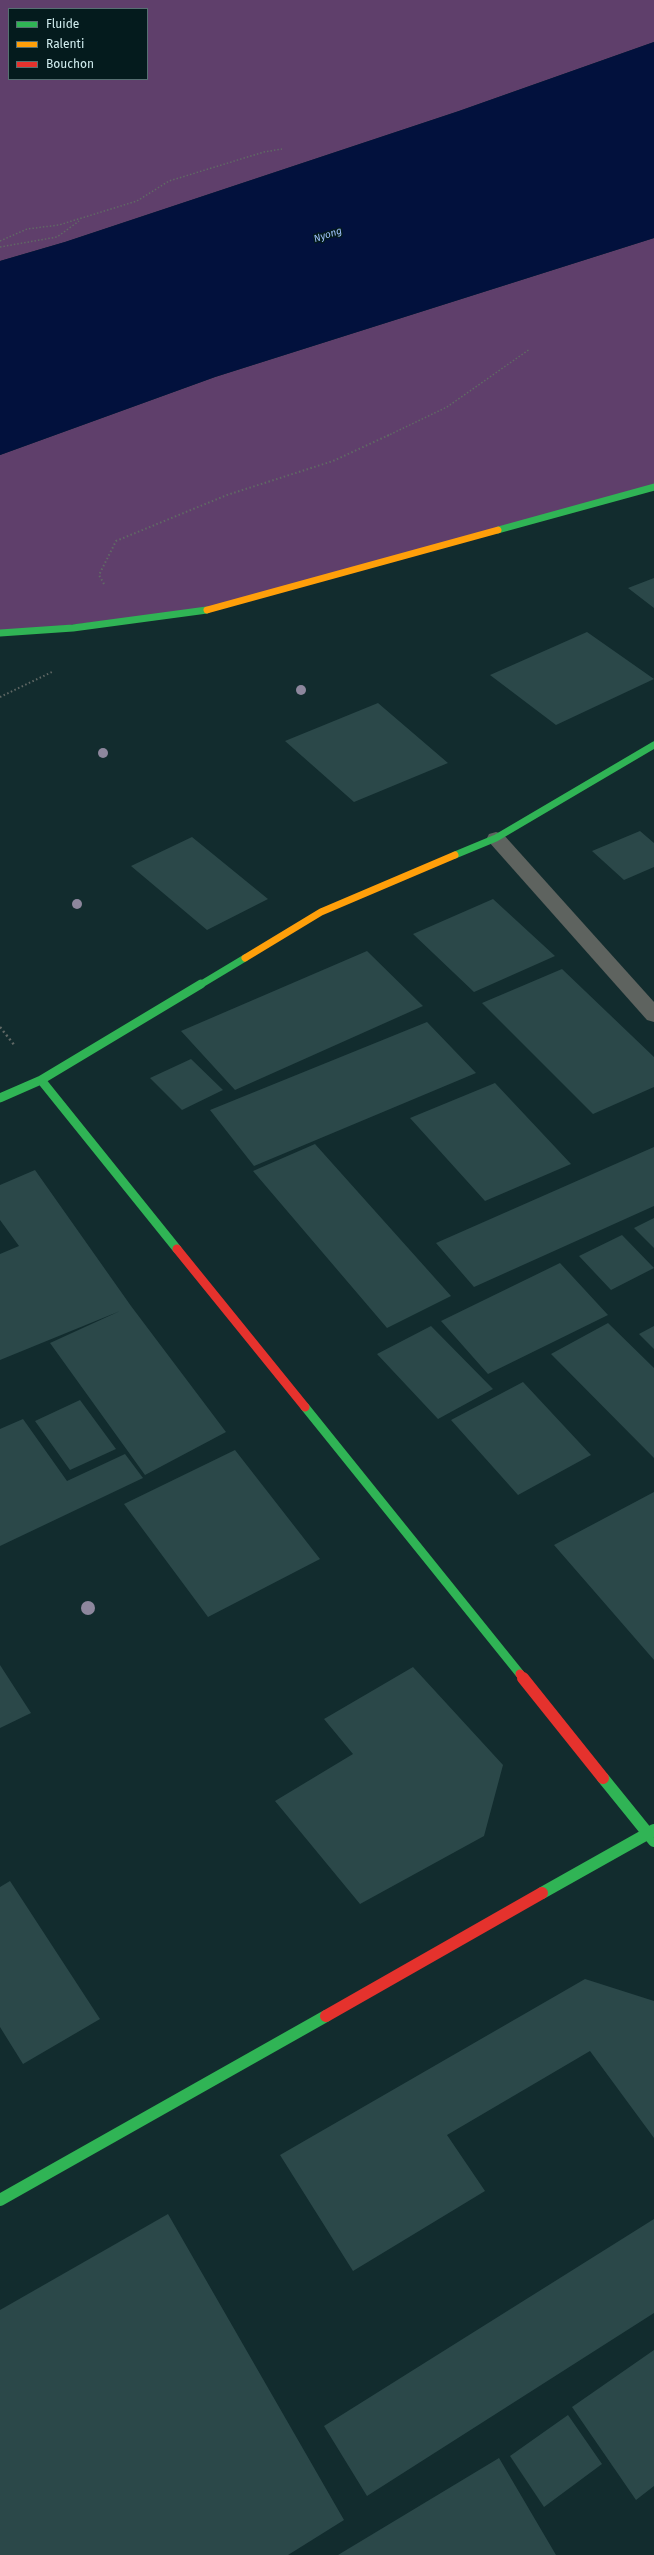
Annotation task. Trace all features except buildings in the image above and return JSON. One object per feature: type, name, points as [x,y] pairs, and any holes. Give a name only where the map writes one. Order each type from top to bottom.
[{"type":"street","points":[[0,633],[73,628],[212,609],[654,487]]},
{"type":"street","points":[[0,1098],[41,1080],[321,912],[496,838],[654,746]]},
{"type":"street","points":[[496,838],[654,1014]]},
{"type":"street","points":[[41,1080],[651,1831],[654,1841]]},
{"type":"street","points":[[0,2200],[651,1831]]},
{"type":"path","points":[[0,240],[27,229],[82,218],[107,208],[138,201],[169,181],[214,169],[264,152],[282,150]]},
{"type":"path","points":[[0,247],[57,237],[82,218]]},
{"type":"path","points":[[120,622],[99,575],[116,541],[227,495],[333,461],[448,407],[530,349]]},
{"type":"shaded area","points":[[0,0],[654,0],[654,42],[459,111],[65,242],[0,261]]},
{"type":"shaded area","points":[[654,238],[654,487],[212,609],[0,633],[0,455],[215,377]]},
{"type":"water","name":"Nyong","points":[[654,42],[654,238],[215,377],[0,455],[0,261],[65,242],[459,111]]},
{"type":"traffic: fast","points":[[498,530],[654,487]]},
{"type":"traffic: fast","points":[[0,633],[73,628],[207,610]]},
{"type":"traffic: fast","points":[[455,855],[496,838],[654,745]]},
{"type":"traffic: fast","points":[[0,1098],[41,1080],[245,958]]},
{"type":"traffic: fast","points":[[41,1080],[177,1249]]},
{"type":"traffic: fast","points":[[305,1407],[520,1674]]},
{"type":"traffic: fast","points":[[603,1778],[654,1841]]},
{"type":"traffic: fast","points":[[542,1893],[654,1830]]},
{"type":"traffic: fast","points":[[0,2200],[326,2016]]},
{"type":"traffic: slow","points":[[207,610],[498,530]]},
{"type":"traffic: slow","points":[[245,958],[321,912],[455,855]]},
{"type":"traffic: jam","points":[[177,1249],[305,1407]]},
{"type":"traffic: jam","points":[[520,1674],[603,1778]]},
{"type":"traffic: jam","points":[[326,2016],[542,1893]]}]
